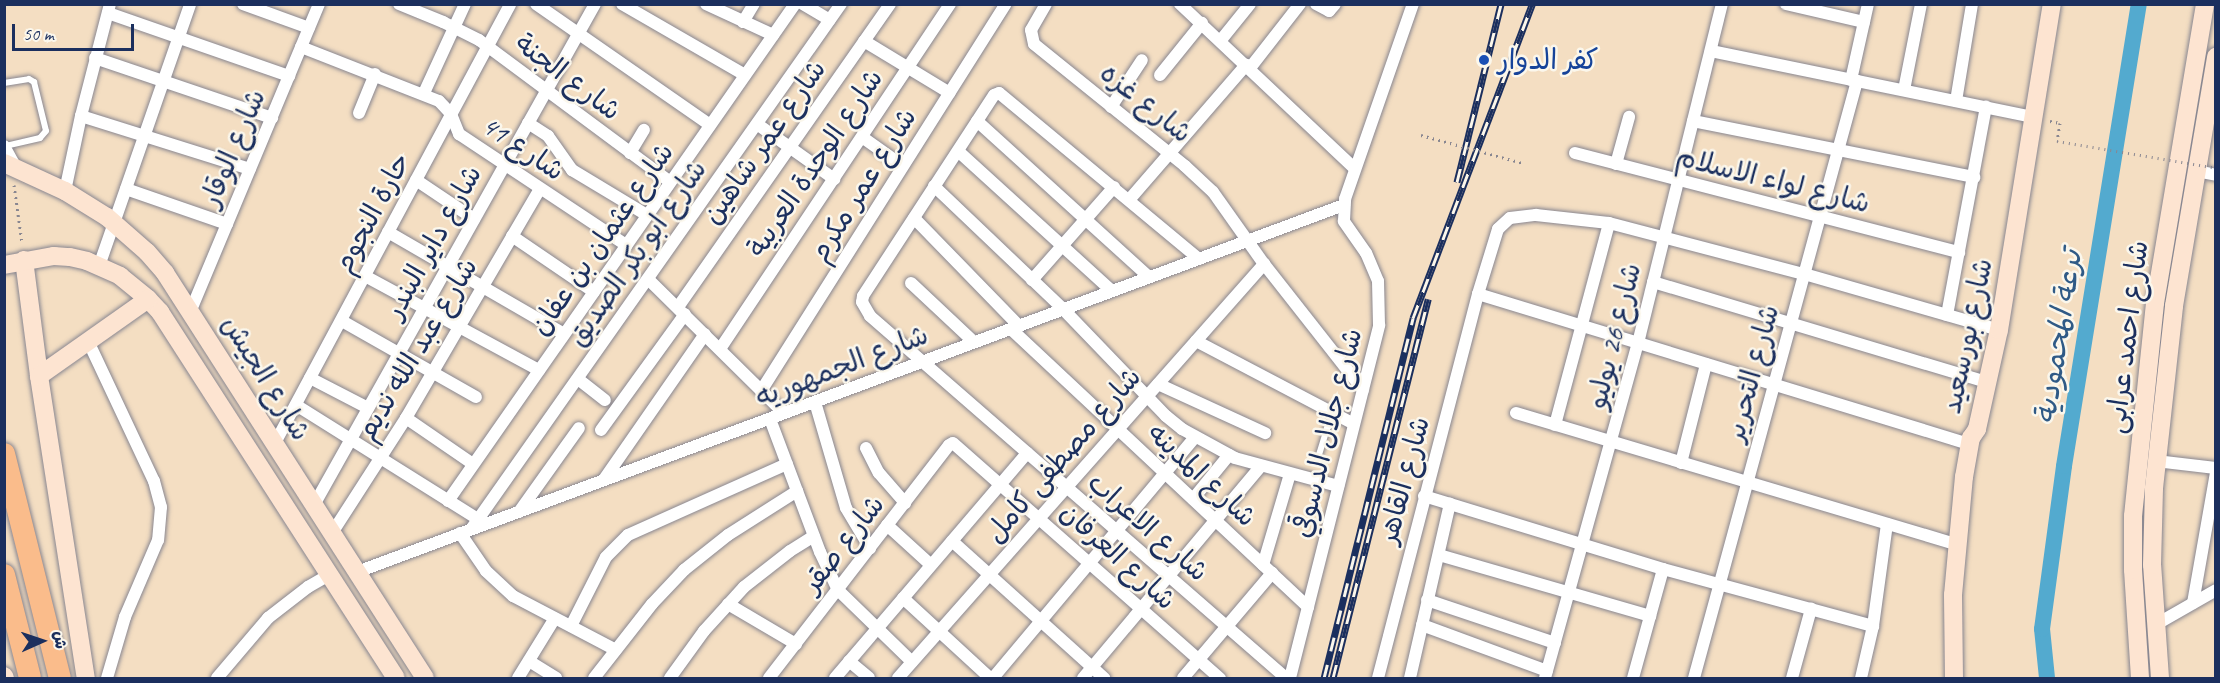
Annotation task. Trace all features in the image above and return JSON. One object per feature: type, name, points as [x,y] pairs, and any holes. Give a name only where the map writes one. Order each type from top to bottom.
[{"type":"highway","points":[[4,454],[60,678]]},
{"type":"highway","points":[[4,575],[30,678]]},
{"type":"main road","name":"شارع بورسعيد","points":[[1954,678],[1953,605],[1956,544],[1969,444],[1977,429],[1999,330],[2052,4]]},
{"type":"main road","name":"شارع احمد عرابى","points":[[2140,678],[2133,570],[2133,516],[2155,303],[2205,4]]},
{"type":"main road","name":"شارع احمد عرابى","points":[[2160,678],[2155,625],[2152,515],[2174,306],[2216,57]]},
{"type":"main road","name":"شارع الجيش","points":[[11,166],[65,191],[114,223],[159,266],[191,310],[425,678]]},
{"type":"main road","name":"شارع الجيش","points":[[4,265],[24,260],[70,257],[99,266],[120,276],[148,298],[160,312],[396,678]]},
{"type":"main road","points":[[24,260],[39,376],[87,678]]},
{"type":"main road","points":[[39,376],[148,298]]},
{"type":"main road","points":[[2155,303],[2174,306]]},
{"type":"main road","points":[[2133,516],[2152,515]]},
{"type":"street","points":[[99,266],[190,4]]},
{"type":"street","points":[[243,4],[309,28]]},
{"type":"street","name":"شارع الوقار","points":[[191,310],[319,4]]},
{"type":"street","name":"شارع الجنة","points":[[399,4],[454,27],[487,47],[670,182]]},
{"type":"street","points":[[424,93],[465,4]]},
{"type":"street","name":"حارة النجوم","points":[[275,443],[510,4]]},
{"type":"street","points":[[536,4],[710,125]]},
{"type":"street","name":"شارع داير البندر","points":[[314,504],[595,4]]},
{"type":"street","points":[[622,4],[746,75]]},
{"type":"street","points":[[706,4],[773,35]]},
{"type":"street","points":[[743,22],[754,4]]},
{"type":"street","name":"شارع عثمان بن عفان","points":[[448,501],[795,4]]},
{"type":"street","points":[[803,4],[830,20]]},
{"type":"street","name":"شارع ابو بكر الصديق","points":[[470,527],[578,379],[841,4]]},
{"type":"street","name":"شارع عمر شاهين","points":[[601,430],[789,147],[890,4]]},
{"type":"street","name":"شارع الوحدة العربية","points":[[720,349],[951,4]]},
{"type":"street","name":"شارع عمر مكرم","points":[[761,391],[1006,4]]},
{"type":"street","name":"شارع غزه","points":[[1046,4],[1031,30],[1034,44],[1213,192],[1264,264],[1363,390]]},
{"type":"street","points":[[1180,4],[1221,40],[1354,168]]},
{"type":"street","points":[[1221,40],[1250,4]]},
{"type":"street","points":[[1129,200],[1300,4]]},
{"type":"street","points":[[1316,4],[1329,11],[1335,4]]},
{"type":"street","points":[[1344,205],[1354,168],[1413,4]]},
{"type":"street","name":"شارع 26 يوليو","points":[[1546,675],[1638,343],[1722,4]]},
{"type":"street","points":[[1786,4],[1864,22]]},
{"type":"street","name":"شارع التحرير","points":[[1694,678],[1838,150],[1868,4]]},
{"type":"street","points":[[1904,90],[1921,4]]},
{"type":"street","points":[[1956,101],[1972,4]]},
{"type":"street","points":[[65,191],[95,58],[109,9],[179,37],[289,76]]},
{"type":"street","points":[[1160,75],[1202,23]]},
{"type":"street","points":[[864,41],[950,93]]},
{"type":"street","name":"شارع 41","points":[[302,47],[424,93],[439,101],[452,114],[459,134],[626,245]]},
{"type":"street","points":[[1711,51],[2033,117]]},
{"type":"street","points":[[95,58],[272,118]]},
{"type":"street","points":[[1111,107],[1142,60]]},
{"type":"street","points":[[359,113],[375,75]]},
{"type":"street","points":[[914,218],[994,96],[1003,93],[1199,259]]},
{"type":"street","points":[[1947,315],[1986,107]]},
{"type":"street","points":[[81,116],[250,169]]},
{"type":"street","points":[[1616,164],[1629,117]]},
{"type":"street","points":[[977,121],[1149,277]]},
{"type":"street","points":[[1693,121],[1974,177]]},
{"type":"street","points":[[528,123],[548,136],[572,170],[647,215]]},
{"type":"street","points":[[757,124],[834,179]]},
{"type":"street","points":[[630,153],[644,130]]},
{"type":"street","points":[[862,137],[903,166]]},
{"type":"street","points":[[5,146],[11,166]]},
{"type":"street","points":[[958,151],[1112,291]]},
{"type":"street","name":"شارع لواء الاسلام","points":[[1575,153],[1959,252]]},
{"type":"street","points":[[2196,171],[2216,175]]},
{"type":"street","points":[[416,180],[474,219]]},
{"type":"street","points":[[934,186],[1063,309],[1166,416],[1195,437],[1228,455],[1338,486]]},
{"type":"street","points":[[1032,280],[1114,188]]},
{"type":"street","points":[[126,189],[227,224]]},
{"type":"street","name":"شارع عبد الله نديم","points":[[332,533],[406,418],[540,189]]},
{"type":"street","name":"شارع الجمهوريه","points":[[357,572],[470,527],[519,513],[605,478],[770,419],[1344,205]]},
{"type":"street","name":"شارع جلال الدسوقي","points":[[1288,678],[1379,325],[1380,297],[1373,267],[1344,221],[1344,205]]},
{"type":"street","name":"شارع القاهر","points":[[1378,678],[1478,294],[1498,229],[1510,219],[1536,214],[1609,223],[1804,274],[1999,330]]},
{"type":"street","name":"شارع الاعراب","points":[[914,218],[863,296],[864,310],[1226,627],[1288,678]]},
{"type":"street","name":"شارع المدينه","points":[[914,218],[1015,327],[1118,429],[1308,607]]},
{"type":"street","points":[[1555,424],[1609,223]]},
{"type":"street","points":[[388,232],[564,334]]},
{"type":"street","points":[[512,236],[594,292]]},
{"type":"street","name":"شارع مصطفى كامل","points":[[898,678],[1264,264]]},
{"type":"street","points":[[365,276],[539,370]]},
{"type":"street","points":[[648,279],[784,413]]},
{"type":"street","points":[[1653,282],[1987,382]]},
{"type":"street","points":[[911,283],[974,342]]},
{"type":"street","points":[[1478,294],[1969,444]]},
{"type":"street","points":[[342,321],[476,397]]},
{"type":"street","points":[[605,478],[705,334]]},
{"type":"street","points":[[88,341],[154,482],[161,507],[158,540],[128,610],[107,678]]},
{"type":"street","points":[[1196,341],[1354,424]]},
{"type":"street","points":[[1681,462],[1706,364]]},
{"type":"street","points":[[310,378],[368,408]]},
{"type":"street","points":[[578,379],[605,400]]},
{"type":"street","points":[[1158,384],[1264,433]]},
{"type":"street","points":[[815,402],[846,508],[870,548]]},
{"type":"street","points":[[296,405],[448,501],[470,527],[474,557],[499,585],[513,596],[616,650]]},
{"type":"street","points":[[1516,413],[1956,544]]},
{"type":"street","points":[[406,418],[473,464]]},
{"type":"street","points":[[770,419],[814,536],[838,590],[912,662]]},
{"type":"street","points":[[519,513],[579,428]]},
{"type":"street","points":[[903,598],[992,678],[1195,437]]},
{"type":"street","name":"شارع صقر","points":[[769,678],[949,445],[957,444]]},
{"type":"street","name":"شارع العرفان","points":[[957,444],[1220,678]]},
{"type":"street","points":[[866,448],[879,473],[905,503]]},
{"type":"street","points":[[835,678],[1027,453]]},
{"type":"street","points":[[1193,499],[1228,455]]},
{"type":"street","points":[[2157,461],[2216,470],[2193,603]]},
{"type":"street","points":[[571,626],[606,557],[628,535],[787,464]]},
{"type":"street","points":[[1083,678],[1261,466]]},
{"type":"street","points":[[1183,678],[1226,627],[1268,569],[1290,474]]},
{"type":"street","points":[[594,678],[652,604],[684,570],[728,535],[797,491]]},
{"type":"street","points":[[1424,496],[1583,546],[1873,626]]},
{"type":"street","name":"شارع القاهر","points":[[1410,678],[1450,504]]},
{"type":"street","points":[[1861,678],[1873,626],[1887,524]]},
{"type":"street","points":[[887,525],[932,565]]},
{"type":"street","points":[[670,678],[728,604],[766,569],[814,536]]},
{"type":"street","points":[[952,541],[1104,678]]},
{"type":"street","points":[[1439,555],[1650,616]]},
{"type":"street","points":[[1632,678],[1663,569]]},
{"type":"street","points":[[217,678],[268,618],[294,597],[329,575]]},
{"type":"street","points":[[2155,625],[2216,590]]},
{"type":"street","points":[[1427,600],[1555,643]]},
{"type":"street","points":[[728,604],[796,644]]},
{"type":"street","points":[[1792,678],[1811,609]]},
{"type":"street","points":[[518,678],[555,618]]},
{"type":"street","points":[[1422,625],[1546,675]]},
{"type":"street","points":[[529,661],[556,678]]},
{"type":"street","points":[[849,661],[869,678]]},
{"type":"lane","points":[[4,83],[29,79],[34,82],[46,131],[40,138],[5,146]]},
{"type":"lane","points":[[1318,458],[1327,428],[1340,416]]},
{"type":"path","points":[[2060,123],[2057,141],[2216,168]]},
{"type":"path","points":[[1421,135],[1523,163]]},
{"type":"path","points":[[11,166],[24,260]]},
{"type":"waterway","name":"ترعة المحمودية","points":[[2047,678],[2042,629],[2064,466],[2139,4]]},
{"type":"railway","points":[[1457,182],[1501,4]]},
{"type":"railway","points":[[1324,678],[1413,318],[1532,4]]},
{"type":"railway","points":[[1333,678],[1428,299]]},
{"type":"place","name":"كفر الدوار","points":[[1484,60]]}]
